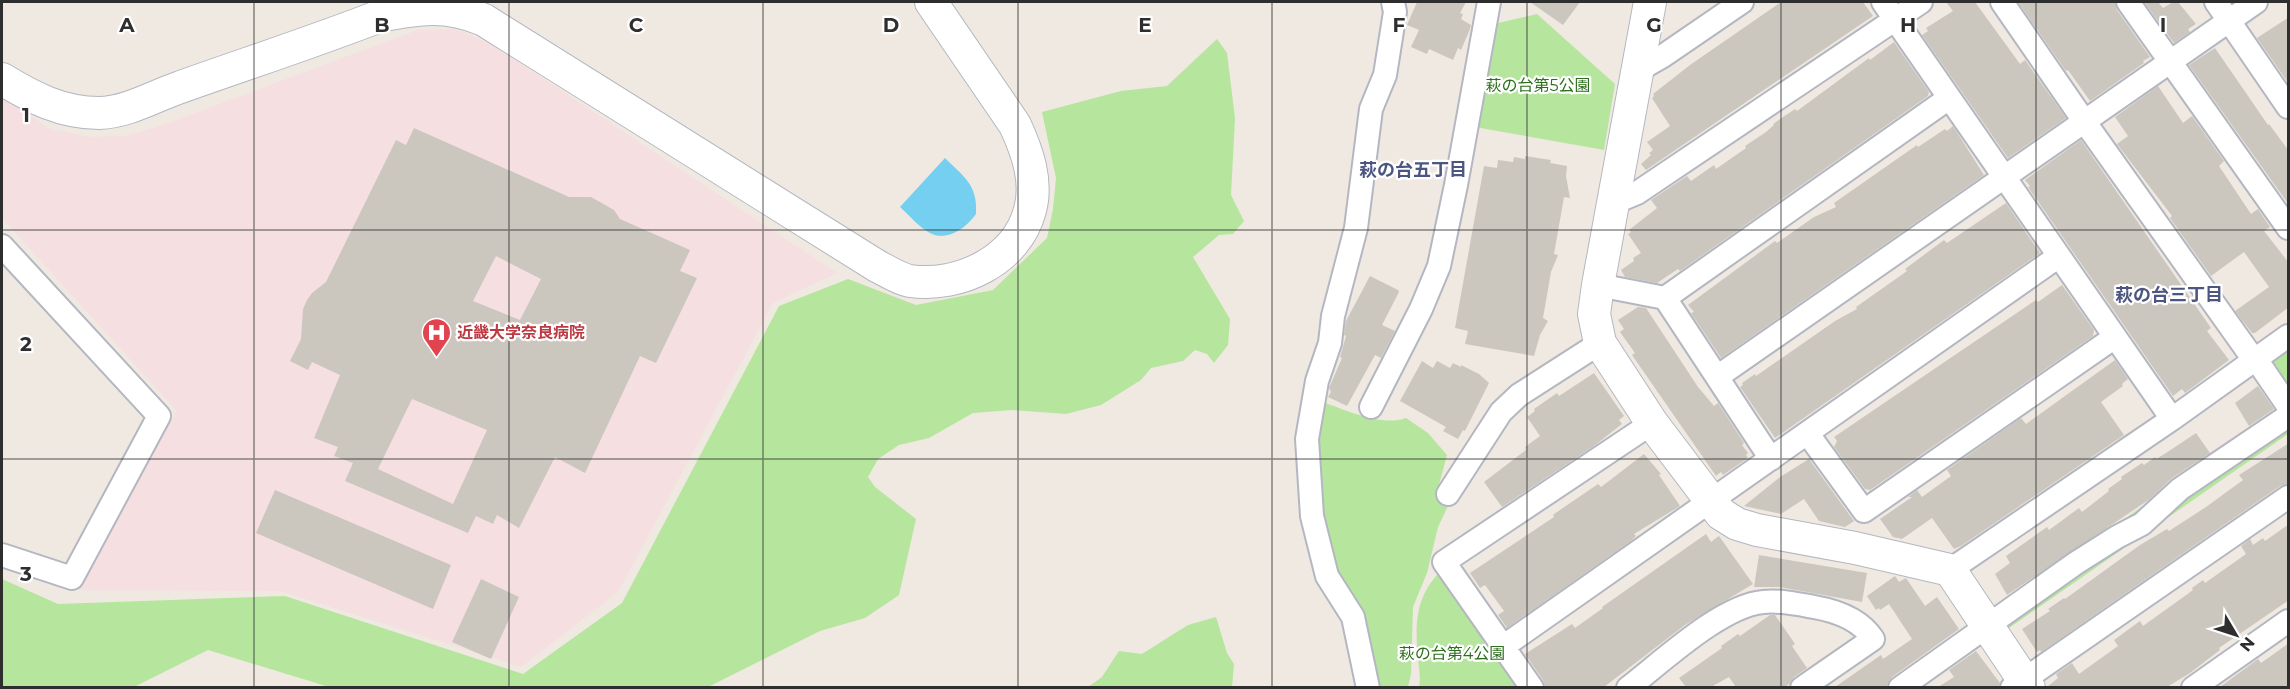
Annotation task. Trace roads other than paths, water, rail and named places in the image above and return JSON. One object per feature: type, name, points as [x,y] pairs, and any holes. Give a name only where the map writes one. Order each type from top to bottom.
[{"type":"street","points":[[2,79],[36,100],[75,111],[101,113],[132,107],[173,89],[380,16],[412,9],[433,8],[467,13],[484,20],[877,266],[909,281],[940,282],[973,272],[1003,255],[1025,224],[1031,209],[1032,187],[1031,170],[1015,125],[931,2]]},
{"type":"street","points":[[1368,687],[1353,617],[1327,576],[1312,516],[1307,439],[1317,381],[1330,343],[1333,316],[1356,228],[1371,109],[1385,75],[1395,12],[1393,2]]},
{"type":"street","points":[[1371,407],[1421,309],[1438,266],[1456,185],[1489,2]]},
{"type":"street","points":[[1650,2],[1594,314],[1600,343],[1652,423],[1721,514],[1737,524],[1757,530],[1856,548],[1950,570],[1988,626],[2021,685],[2289,497]]},
{"type":"street","points":[[1637,71],[1742,2]]},
{"type":"street","points":[[1613,203],[1637,193],[1889,11],[1921,2]]},
{"type":"street","points":[[2002,2],[2084,122],[2289,406]]},
{"type":"street","points":[[2128,2],[2289,228]]},
{"type":"street","points":[[2216,2],[2289,107]]},
{"type":"street","points":[[1717,377],[2256,2]]},
{"type":"street","points":[[1889,11],[2172,419]]},
{"type":"street","points":[[1665,298],[1949,98]]},
{"type":"street","points":[[2,246],[159,416],[72,578],[2,555]]},
{"type":"street","points":[[1504,646],[2059,256]]},
{"type":"street","points":[[1598,285],[1665,298],[1771,459]]},
{"type":"street","points":[[1950,570],[2172,419],[2289,336]]},
{"type":"street","points":[[1808,434],[1864,511],[2115,337]]},
{"type":"street","points":[[1448,494],[1501,412],[1518,395],[1600,343]]},
{"type":"street","points":[[1900,687],[2117,537],[2142,524],[2180,489],[2289,416]]},
{"type":"street","points":[[1532,687],[1444,562],[1652,423]]},
{"type":"street","points":[[1628,687],[1725,614],[1743,605],[1765,601],[1784,602],[1836,611],[1867,629],[1874,639],[1802,687]]},
{"type":"street","points":[[2193,687],[2289,621]]},
{"type":"water","points":[[945,158],[964,176],[972,189],[975,196],[976,214],[962,229],[943,236],[926,231],[900,207]]},
{"type":"place","name":"近畿大学奈良病院","points":[[436,358]]},
{"type":"district","name":"萩の台五丁目","points":[[1413,170]]},
{"type":"district","name":"萩の台三丁目","points":[[2169,295]]},
{"type":"park label","name":"萩の台第5公園","points":[[1538,85]]},
{"type":"park label","name":"萩の台第4公園","points":[[1452,653]]}]
